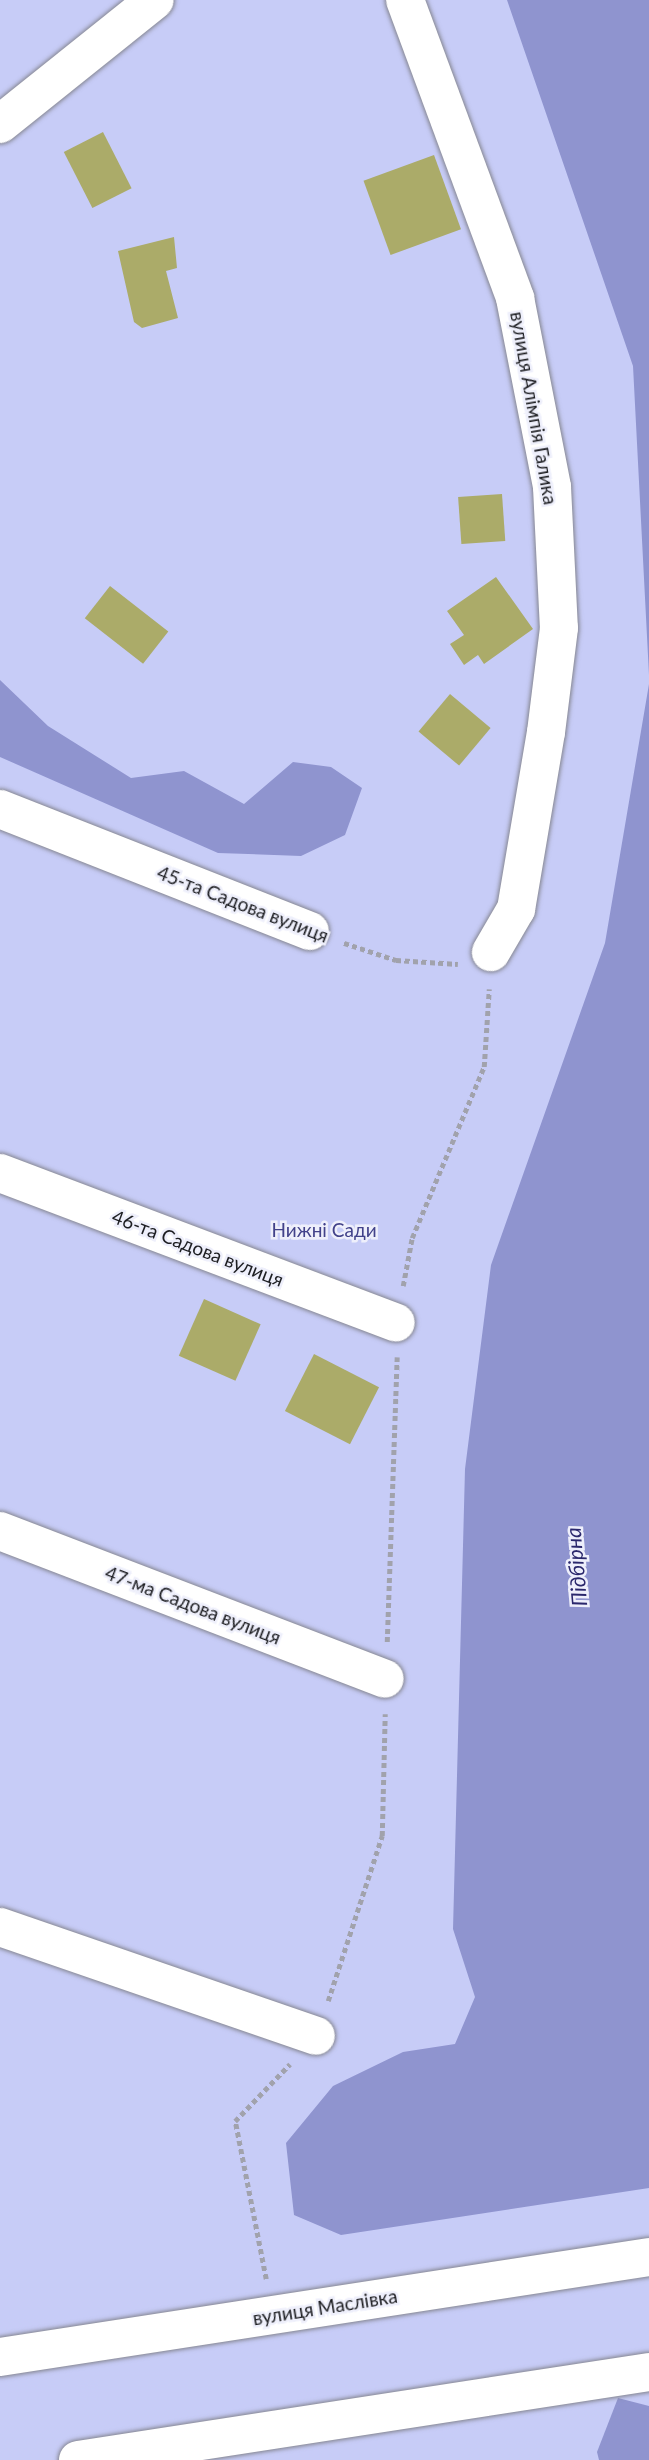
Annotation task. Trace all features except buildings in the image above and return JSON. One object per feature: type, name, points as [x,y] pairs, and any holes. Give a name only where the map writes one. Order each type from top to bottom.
[{"type":"street","points":[[0,124],[155,0]]},
{"type":"street","name":"вулиця Алімпія Галика","points":[[405,0],[514,298],[552,487],[558,628],[546,732],[516,909],[491,952]]},
{"type":"street","name":"45-та Садова вулиця","points":[[0,809],[310,931]]},
{"type":"street","name":"46-та Садова вулиця","points":[[0,1173],[396,1323]]},
{"type":"street","name":"47-ма Садова вулиця","points":[[0,1531],[385,1679]]},
{"type":"street","points":[[0,1927],[316,2036]]},
{"type":"street","name":"вулиця Маслівка","points":[[0,2357],[649,2257]]},
{"type":"street","points":[[78,2460],[649,2372]]},
{"type":"path","name":"45-та Садова вулиця","points":[[310,931],[396,960],[453,965],[491,952]]},
{"type":"green space","name":"Нижні Сади","points":[[0,0],[649,0],[649,2460],[0,2460]]},
{"type":"water","points":[[507,0],[649,0],[649,675],[633,366]]},
{"type":"water","points":[[0,680],[48,726],[131,778],[184,771],[244,804],[293,762],[331,767],[362,788],[345,835],[301,856],[218,853],[0,757]]},
{"type":"water","name":"Підбірна","points":[[649,684],[649,2188],[341,2235],[294,2215],[286,2143],[333,2086],[403,2052],[455,2044],[475,1997],[453,1929],[465,1469],[491,1265],[605,943]]},
{"type":"water","points":[[618,2398],[649,2406],[649,2460],[599,2460],[597,2452]]}]
